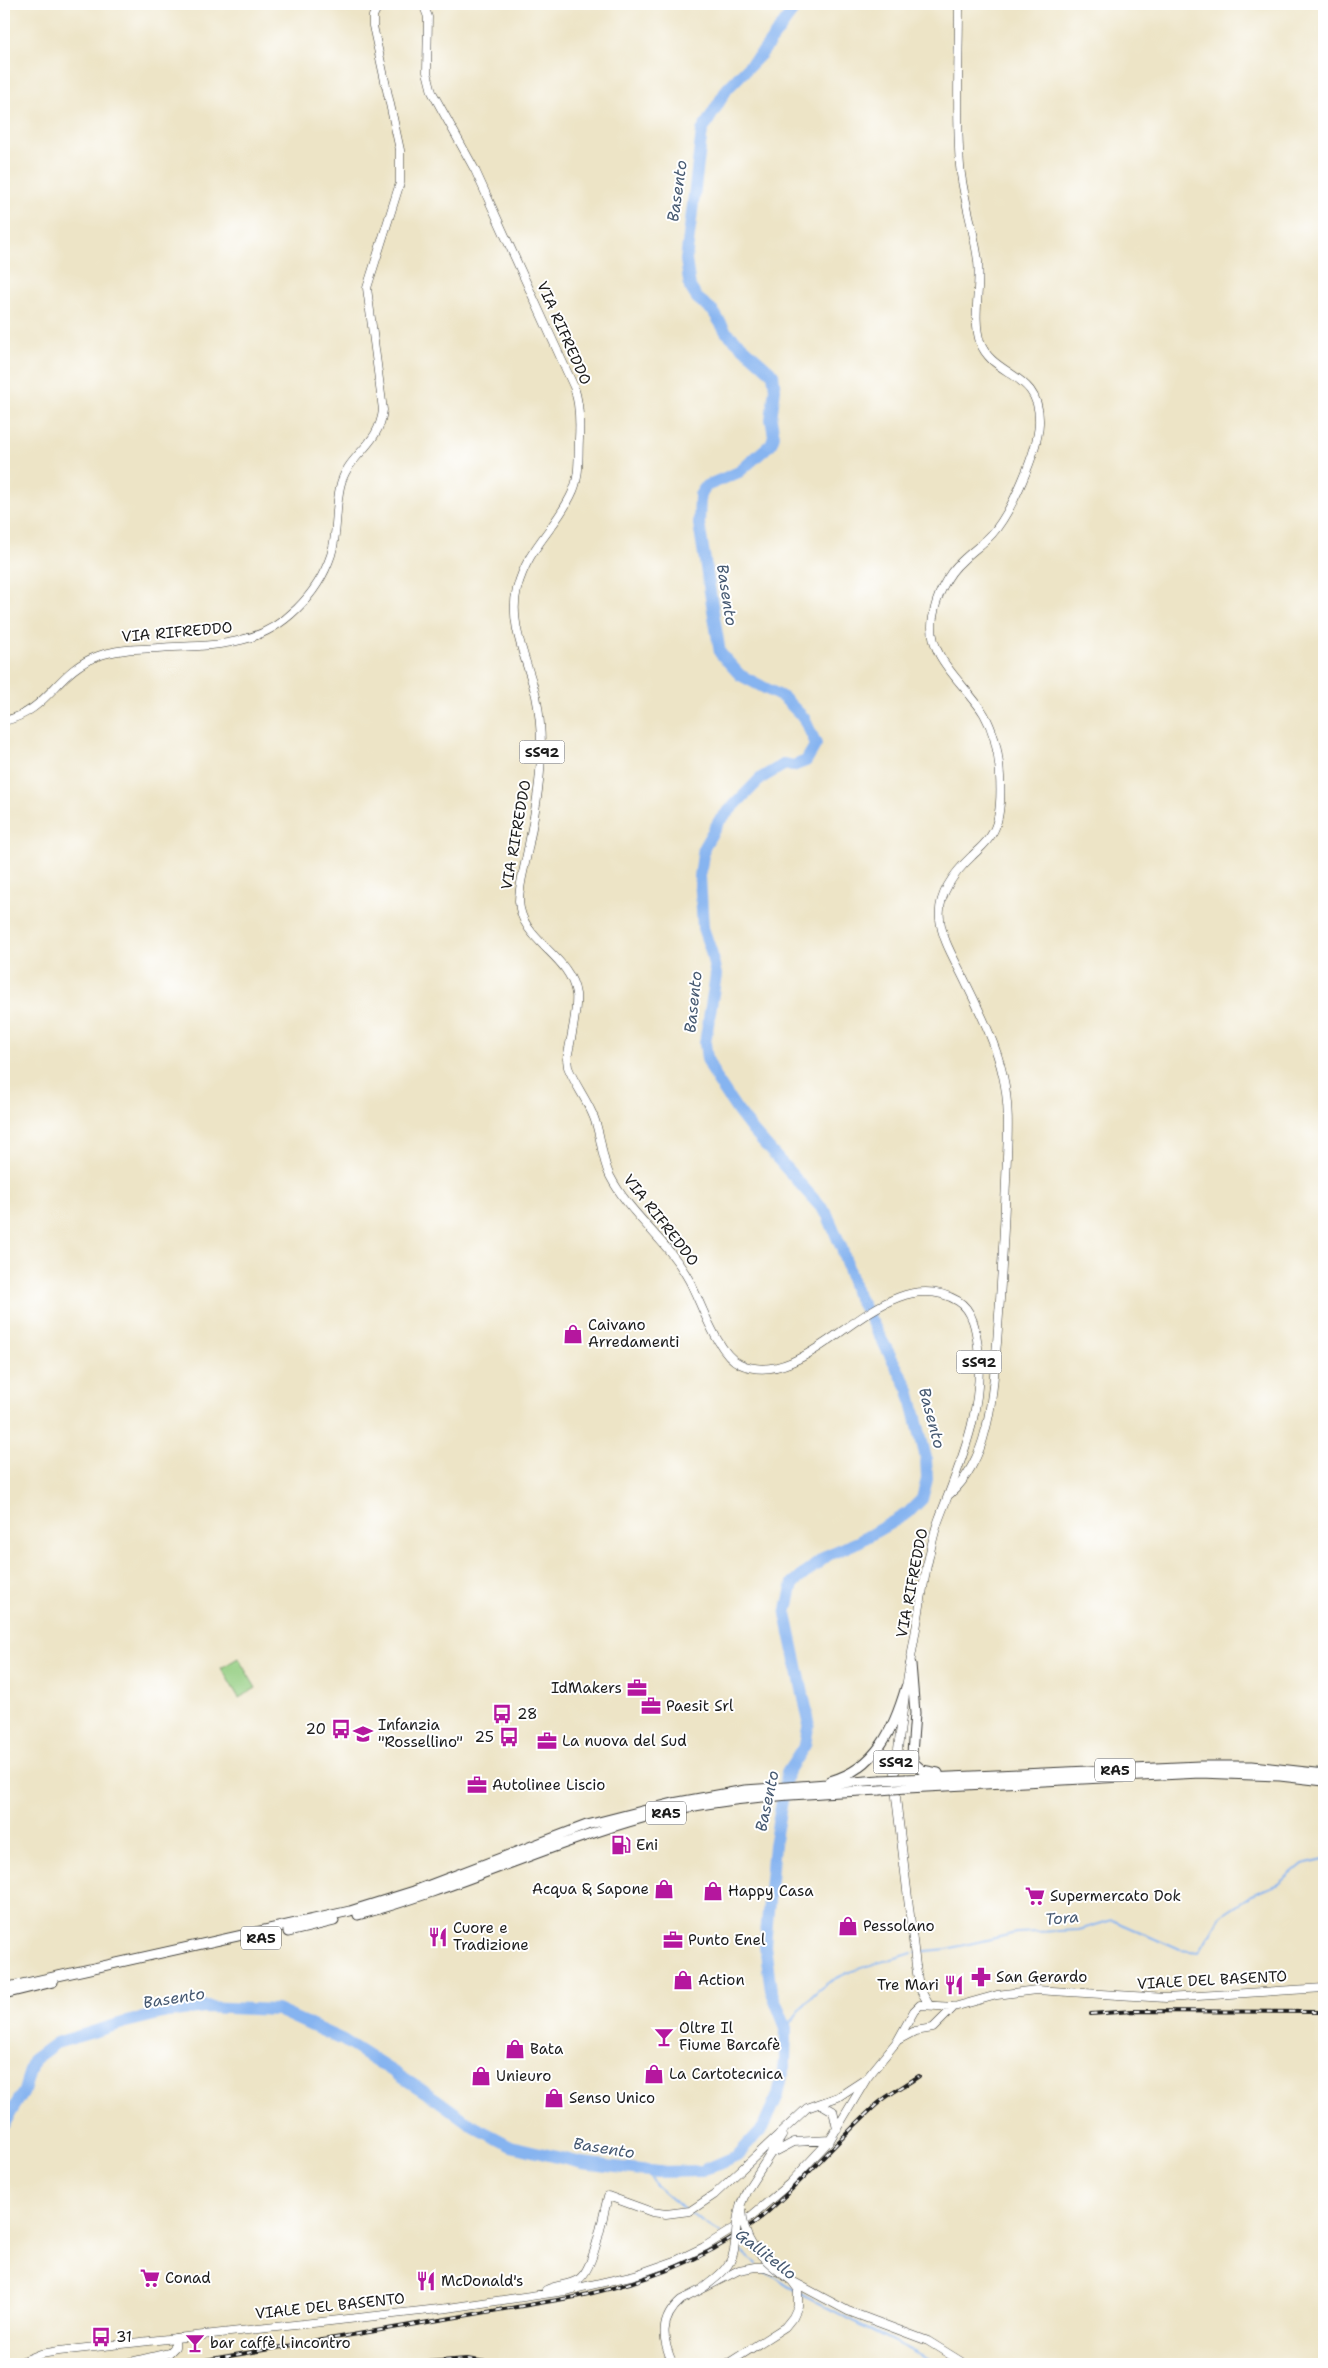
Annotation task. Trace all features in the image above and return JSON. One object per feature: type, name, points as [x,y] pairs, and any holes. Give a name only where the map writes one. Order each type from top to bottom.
[{"type":"highway","points":[[911,1664],[915,1713],[911,1747],[917,1766],[930,1773],[1012,1769],[1046,1773]]},
{"type":"highway","points":[[815,1789],[863,1764],[877,1751],[893,1728],[906,1687]]},
{"type":"highway","name":"RA5","points":[[4,1994],[311,1928],[430,1892],[588,1825],[673,1803],[746,1794],[1046,1773],[1226,1766],[1282,1768],[1324,1774]]},
{"type":"highway","name":"RA5","points":[[880,1785],[1200,1773],[1280,1776],[1324,1781]]},
{"type":"highway","name":"RA5","points":[[4,1988],[350,1912],[588,1834],[648,1817],[746,1794]]},
{"type":"main road","name":"VIA RIFREDDO","points":[[4,721],[28,713],[47,696],[70,670],[97,656],[112,652],[234,642],[265,631],[294,611],[309,596],[326,569],[335,540],[338,501],[344,474],[380,427],[383,410],[367,288],[396,199],[401,166],[400,150],[373,26],[373,16],[378,4]]},
{"type":"main road","name":"VIA RIFREDDO","points":[[422,4],[428,17],[427,72],[432,92],[475,170],[567,373],[578,404],[580,424],[575,485],[567,501],[526,561],[517,589],[515,608],[518,631],[536,696],[542,742],[541,778],[519,896],[519,907],[528,929],[560,960],[573,982],[576,1007],[567,1059],[568,1067],[593,1114],[606,1168],[610,1177],[619,1192],[671,1252],[686,1273],[720,1344],[731,1358],[750,1367],[763,1369],[785,1365],[808,1353],[892,1299],[922,1292],[941,1293],[960,1302],[970,1313],[977,1334],[980,1372],[978,1400],[950,1494],[934,1534],[911,1664]]},
{"type":"main road","points":[[950,1494],[959,1484],[976,1455],[986,1430],[990,1407],[1002,1285],[1007,1113],[1005,1083],[997,1055],[974,1000],[948,946],[940,921],[943,897],[951,881],[994,831],[1000,799],[998,752],[984,715],[952,675],[939,653],[932,630],[932,618],[939,596],[950,574],[958,564],[988,539],[1004,518],[1033,452],[1039,424],[1035,398],[1028,387],[1020,379],[992,360],[985,352],[978,333],[978,261],[961,172],[958,139],[959,4]]},
{"type":"main road","name":"SS92","points":[[911,1664],[906,1687],[895,1772],[896,1797],[916,1966],[920,1988],[932,2006]]},
{"type":"main road","name":"SS92","points":[[914,2012],[920,1988]]},
{"type":"main road","name":"VIALE DEL BASENTO","points":[[954,2007],[997,1995],[1036,1990],[1166,1998],[1324,1988]]},
{"type":"main road","points":[[922,2030],[915,2025],[914,2012],[924,2004],[954,2007]]},
{"type":"main road","points":[[932,2006],[938,2014],[938,2022]]},
{"type":"main road","points":[[898,2040],[922,2030],[930,2030],[954,2007]]},
{"type":"main road","name":"VIALE DEL BASENTO","points":[[16,2364],[41,2354],[59,2351],[448,2308],[602,2284],[656,2268],[704,2247],[744,2222],[789,2184],[830,2140],[867,2078],[898,2040],[914,2012]]},
{"type":"main road","name":"VIALE DEL BASENTO","points":[[787,2128],[807,2108],[838,2097],[867,2078]]},
{"type":"main road","points":[[821,2104],[832,2111],[837,2129]]},
{"type":"main road","points":[[703,2288],[722,2273],[731,2259],[734,2252],[738,2213],[741,2204],[747,2190],[787,2128]]},
{"type":"main road","points":[[540,2293],[550,2288],[575,2282],[585,2275],[608,2196],[652,2212],[666,2214],[690,2210],[714,2195],[787,2128]]},
{"type":"main road","points":[[770,2156],[782,2147],[794,2142],[830,2140]]},
{"type":"main road","points":[[741,2204],[743,2225],[750,2245],[792,2281],[833,2304],[928,2341],[965,2364]]},
{"type":"main road","points":[[673,2364],[668,2355],[665,2338],[668,2316],[672,2308],[681,2300],[747,2268],[765,2268],[781,2273]]},
{"type":"main road","points":[[585,2275],[587,2281],[602,2284]]},
{"type":"main road","points":[[727,2364],[785,2327],[793,2318],[798,2306],[798,2289],[792,2281]]},
{"type":"main road","points":[[122,2364],[169,2353],[175,2347],[175,2338]]},
{"type":"green space","points":[[238,1658],[256,1688],[239,1698],[221,1668]]},
{"type":"waterway","name":"Basento","points":[[4,2124],[24,2091],[33,2060],[56,2043],[167,2012],[204,2007],[277,2010],[343,2040],[436,2099],[473,2126],[511,2146],[582,2163],[658,2172],[702,2171],[737,2156],[763,2128],[778,2095],[785,2062],[786,2028],[771,1990],[765,1946],[774,1845],[787,1773],[805,1745],[809,1722],[786,1614],[793,1583],[828,1555],[858,1542],[908,1513],[922,1499],[927,1479],[926,1458],[909,1390],[855,1291],[842,1249],[827,1214],[753,1131],[737,1110],[717,1080],[707,1059],[705,1043],[716,975],[711,951],[703,928],[700,876],[704,847],[719,821],[761,778],[785,764],[793,766],[806,761],[816,744],[804,718],[784,698],[740,675],[720,653],[699,524],[700,495],[706,486],[739,472],[771,444],[774,436],[771,419],[775,389],[773,374],[726,332],[713,311],[697,298],[690,287],[686,260],[702,131],[727,89],[762,53],[798,4]]},
{"type":"waterway","name":"Tora","points":[[916,1952],[947,1949],[1017,1933],[1079,1930],[1112,1920],[1180,1950],[1199,1952],[1221,1915],[1250,1896],[1278,1884],[1302,1864],[1324,1859]]},
{"type":"waterway","name":"Tora","points":[[786,2028],[813,1995],[834,1979],[860,1968],[912,1953]]},
{"type":"waterway","name":"Gallitello","points":[[647,2171],[655,2184],[685,2210]]},
{"type":"waterway","name":"Gallitello","points":[[691,2214],[720,2233]]},
{"type":"waterway","name":"Gallitello","points":[[737,2247],[756,2264]]},
{"type":"waterway","name":"Gallitello","points":[[761,2269],[795,2291]]},
{"type":"waterway","name":"Gallitello","points":[[801,2294],[937,2364]]},
{"type":"railway","points":[[1091,2014],[1132,2011],[1324,2012]]},
{"type":"railway","points":[[182,2364],[575,2297],[625,2285],[674,2268],[721,2245],[764,2215],[875,2106],[919,2076]]},
{"type":"railway","points":[[401,2364],[467,2359],[499,2364]]},
{"type":"place","name":"Caivano Arredamenti","points":[[573,1334]]},
{"type":"place","name":"IdMakers","points":[[637,1688]]},
{"type":"place","name":"Paesit Srl","points":[[651,1706]]},
{"type":"place","name":"28","points":[[502,1714]]},
{"type":"place","name":"20","points":[[341,1729]]},
{"type":"place","name":"Infanzia \"Rossellino\"","points":[[363,1734]]},
{"type":"place","name":"25","points":[[509,1737]]},
{"type":"place","name":"La nuova del Sud","points":[[547,1741]]},
{"type":"place","name":"Autolinee Liscio","points":[[477,1785]]},
{"type":"place","name":"Eni","points":[[621,1845]]},
{"type":"place","name":"Acqua & Sapone","points":[[664,1889]]},
{"type":"place","name":"Happy Casa","points":[[713,1891]]},
{"type":"place","name":"Supermercato Dok","points":[[1035,1896]]},
{"type":"place","name":"Pessolano","points":[[848,1926]]},
{"type":"place","name":"Cuore e Tradizione","points":[[438,1937]]},
{"type":"place","name":"Punto Enel","points":[[673,1940]]},
{"type":"place","name":"San Gerardo","points":[[981,1977]]},
{"type":"place","name":"Action","points":[[683,1980]]},
{"type":"place","name":"Tre Mari","points":[[954,1985]]},
{"type":"place","name":"Oltre Il Fiume Barcafè","points":[[664,2037]]},
{"type":"place","name":"Bata","points":[[515,2049]]},
{"type":"place","name":"La Cartotecnica","points":[[654,2074]]},
{"type":"place","name":"Unieuro","points":[[481,2076]]},
{"type":"place","name":"Senso Unico","points":[[554,2098]]},
{"type":"place","name":"Conad","points":[[150,2278]]},
{"type":"place","name":"McDonald's","points":[[426,2281]]},
{"type":"place","name":"31","points":[[101,2337]]},
{"type":"place","name":"bar caffè l incontro","points":[[195,2343]]}]
